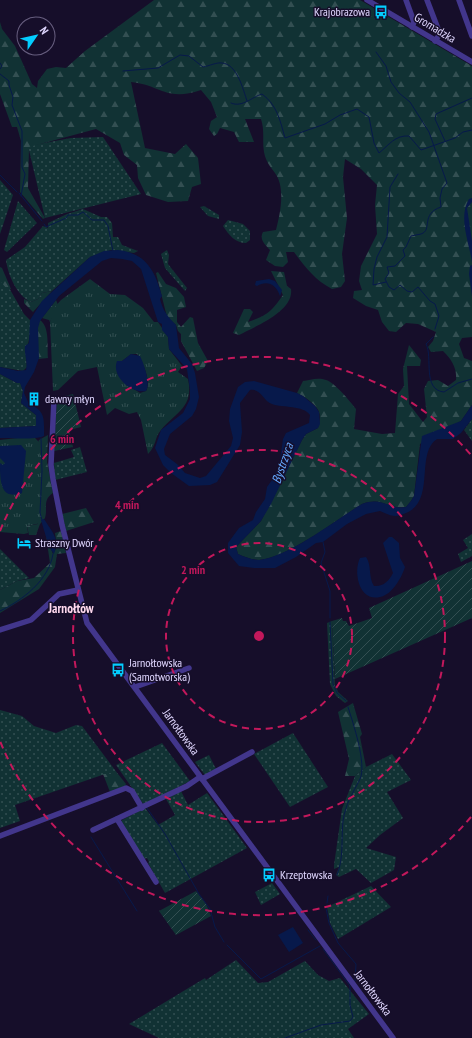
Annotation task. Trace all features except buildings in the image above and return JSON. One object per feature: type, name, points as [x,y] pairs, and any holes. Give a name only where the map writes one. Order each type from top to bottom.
[{"type":"street","name":"Gromadzka","points":[[367,0],[472,62]]},
{"type":"street","points":[[406,0],[414,22],[412,27]]},
{"type":"street","points":[[427,0],[440,34],[435,41]]},
{"type":"street","points":[[459,0],[472,36]]},
{"type":"street","name":"Jarnołtowska","points":[[54,399],[51,465],[53,479],[78,590],[90,628],[393,1038]]},
{"type":"street","points":[[0,630],[31,620],[59,594],[78,590]]},
{"type":"street","points":[[135,687],[189,668]]},
{"type":"street","points":[[93,830],[187,786],[252,752]]},
{"type":"street","points":[[0,836],[126,788],[132,791],[142,808]]},
{"type":"street","points":[[117,819],[156,882]]},
{"type":"green space","points":[[154,0],[360,0],[472,66],[472,337],[462,338],[459,344],[464,358],[472,361],[472,405],[461,421],[420,444],[414,496],[406,507],[394,507],[380,502],[369,502],[362,504],[312,537],[284,552],[259,560],[251,559],[238,554],[236,547],[261,521],[302,440],[306,434],[318,428],[320,416],[318,409],[310,401],[297,393],[303,381],[314,379],[326,380],[342,392],[356,409],[354,429],[382,434],[395,433],[398,394],[404,386],[403,369],[409,345],[421,360],[420,366],[407,366],[409,404],[423,422],[427,417],[424,389],[428,381],[438,380],[448,386],[456,380],[455,368],[443,351],[431,352],[428,347],[433,341],[436,332],[418,324],[406,323],[396,332],[389,331],[382,322],[378,310],[366,306],[353,298],[354,291],[362,290],[359,281],[361,266],[377,234],[375,205],[377,185],[361,169],[345,159],[343,177],[347,218],[342,254],[345,281],[341,287],[332,289],[320,282],[306,268],[294,252],[286,252],[288,262],[283,267],[275,266],[266,260],[270,250],[263,242],[262,235],[263,232],[276,230],[281,193],[278,179],[268,164],[263,148],[263,128],[261,119],[245,119],[254,142],[239,142],[234,132],[220,128],[214,136],[209,129],[211,121],[217,117],[211,102],[201,90],[189,93],[171,94],[150,86],[131,82],[145,148],[175,154],[186,144],[198,158],[201,184],[192,187],[188,201],[168,202],[146,195],[138,178],[137,165],[124,155],[120,143],[96,129],[29,147],[28,188],[45,218],[43,219],[20,192],[21,141],[17,127],[12,127],[0,94],[0,22],[2,29],[15,46],[16,56],[19,56],[32,84],[37,88],[38,81],[47,69],[56,67],[66,68],[85,51]]},
{"type":"green space","points":[[103,137],[141,194],[45,218],[28,146],[71,138]]},
{"type":"green space","points":[[0,180],[13,195],[0,234]]},
{"type":"green space","points":[[18,201],[37,223],[7,252],[4,250]]},
{"type":"green space","points":[[204,206],[219,215],[219,219],[208,216],[200,207]]},
{"type":"green space","points":[[83,209],[101,217],[107,217],[112,223],[113,237],[118,237],[122,245],[138,251],[134,253],[111,250],[90,257],[52,291],[42,293],[38,299],[31,302],[17,290],[11,278],[6,260],[25,247],[43,226],[48,228],[48,223],[67,214]]},
{"type":"green space","points":[[228,220],[243,224],[250,231],[250,240],[246,243],[242,243],[233,238],[223,226]]},
{"type":"green space","points":[[167,250],[169,255],[168,264],[187,288],[185,291],[165,268],[161,254]]},
{"type":"green space","points":[[0,267],[2,268],[11,289],[8,290],[0,281]]},
{"type":"green space","points":[[271,271],[284,272],[287,286],[291,289],[287,304],[264,322],[239,335],[233,333],[244,309],[250,309],[253,312],[248,322],[268,312],[283,295]]},
{"type":"green space","points":[[0,272],[24,314],[30,320],[30,334],[26,355],[27,367],[23,371],[0,367]]},
{"type":"green space","points":[[158,272],[166,284],[176,288],[184,297],[186,307],[177,310],[177,322],[181,327],[190,317],[193,318],[198,343],[208,361],[204,368],[197,371],[181,341],[181,334],[176,325],[167,317],[156,273]]},
{"type":"green space","points":[[90,279],[110,294],[125,295],[143,308],[154,322],[158,322],[168,337],[169,349],[182,366],[178,372],[188,379],[189,396],[183,408],[159,433],[153,448],[148,454],[141,420],[137,412],[129,414],[115,408],[107,415],[97,367],[78,371],[58,390],[53,391],[50,322],[52,310],[61,300]],"holes":[[[131,354],[137,354],[144,367],[148,383],[146,391],[140,393],[126,384],[117,373],[117,361],[122,361]]]},
{"type":"green space","points":[[52,291],[33,312],[24,303],[24,299],[31,302],[38,299],[42,293]]},
{"type":"green space","points":[[56,300],[58,305],[50,322],[49,320],[42,318]]},
{"type":"green space","points":[[40,320],[47,332],[48,358],[38,359],[37,326]]},
{"type":"green space","points":[[0,374],[17,383],[20,382],[23,391],[21,403],[36,415],[36,426],[0,428]]},
{"type":"green space","points":[[73,394],[81,427],[69,430],[73,447],[54,451],[57,398]]},
{"type":"green space","points":[[472,419],[472,441],[464,430]]},
{"type":"green space","points":[[48,435],[47,462],[53,493],[46,501],[45,518],[40,524],[36,535],[29,535],[27,526],[38,524],[35,448],[39,440]]},
{"type":"green space","points":[[26,437],[35,438],[38,441],[41,469],[39,510],[41,523],[27,526],[28,533],[24,534],[0,532],[0,440]]},
{"type":"green space","points":[[80,447],[87,472],[55,480],[54,463],[74,457],[71,450]]},
{"type":"green space","points":[[86,508],[94,522],[66,531],[62,514]]},
{"type":"green space","points":[[61,531],[66,553],[57,554],[55,567],[39,589],[0,613],[0,590],[17,581],[34,578],[50,563],[46,536],[53,554],[57,547],[55,533]]},
{"type":"green space","points":[[472,534],[472,556],[461,562],[458,554],[468,548],[463,540]]},
{"type":"green space","points":[[0,549],[29,578],[17,581],[0,590]]},
{"type":"green space","points":[[472,561],[472,618],[335,679],[332,621],[342,618],[343,621],[346,621],[349,626],[372,618],[369,608]]},
{"type":"green space","points":[[332,621],[335,686],[338,692],[348,701],[345,703],[336,696],[330,684],[327,623]]},
{"type":"green space","points":[[353,703],[362,734],[360,737],[366,767],[355,776],[345,776],[349,759],[338,712]]},
{"type":"green space","points":[[0,710],[22,716],[34,726],[56,733],[76,725],[82,726],[118,774],[105,774],[15,805],[20,821],[0,828]]},
{"type":"green space","points":[[293,733],[328,787],[290,807],[254,754]]},
{"type":"green space","points":[[162,743],[190,781],[144,805],[116,765]]},
{"type":"green space","points":[[392,754],[411,780],[387,792],[403,818],[380,835],[366,848],[396,857],[394,870],[371,883],[356,869],[339,877],[336,875],[339,867],[334,869],[334,865],[342,809],[355,776],[366,767]]},
{"type":"green space","points":[[209,755],[216,769],[205,775],[195,762]]},
{"type":"green space","points":[[103,774],[118,774],[126,784],[125,786],[110,792]]},
{"type":"green space","points":[[181,791],[188,805],[207,793],[247,848],[165,893],[148,863],[147,858],[144,859],[121,822],[122,820],[145,808],[158,825],[175,815],[166,799]]},
{"type":"green space","points":[[272,883],[280,894],[261,905],[255,892]]},
{"type":"green space","points":[[371,886],[391,907],[338,939],[330,923],[327,907]]},
{"type":"green space","points":[[196,891],[206,904],[211,916],[176,935],[159,911]]},
{"type":"green space","points":[[236,960],[258,983],[268,982],[305,961],[318,975],[329,981],[340,978],[369,1014],[348,1029],[354,1038],[159,1038],[129,1024],[205,978],[206,980]]},
{"type":"water","points":[[472,198],[472,202],[467,208],[472,241],[472,262],[465,230],[464,214],[469,199]]},
{"type":"water","name":"Bystrzyca","points":[[118,250],[136,255],[148,265],[152,271],[162,296],[160,299],[164,310],[176,325],[179,348],[192,364],[195,373],[199,397],[196,409],[192,416],[170,434],[164,449],[165,455],[177,464],[185,473],[200,478],[206,476],[231,446],[233,438],[229,421],[230,409],[238,387],[245,382],[254,381],[297,393],[315,406],[319,412],[320,424],[318,428],[306,434],[302,440],[271,504],[261,521],[236,547],[238,554],[259,560],[285,552],[299,545],[362,504],[369,502],[381,502],[395,507],[406,507],[414,496],[422,436],[461,421],[472,405],[472,419],[461,433],[453,439],[437,439],[431,446],[425,465],[423,488],[415,507],[399,516],[390,515],[380,511],[366,514],[347,524],[323,542],[316,543],[296,557],[275,568],[239,566],[228,553],[228,543],[239,528],[253,520],[256,512],[265,499],[267,487],[279,466],[283,439],[286,433],[309,423],[310,415],[298,408],[272,404],[257,391],[250,390],[240,403],[242,432],[240,445],[217,482],[210,485],[189,486],[171,473],[163,465],[155,448],[161,430],[183,413],[190,399],[187,369],[169,349],[168,337],[162,330],[162,324],[158,322],[141,269],[132,261],[122,259],[111,258],[102,261],[59,296],[40,321],[38,328],[39,358],[34,372],[25,387],[24,393],[29,404],[39,410],[43,416],[44,436],[29,438],[0,438],[0,428],[36,426],[36,415],[21,403],[23,391],[20,383],[17,383],[0,374],[0,367],[18,371],[26,370],[27,364],[25,346],[29,343],[30,320],[42,301],[90,257],[104,251]]},
{"type":"water","points":[[472,265],[472,296],[469,274],[470,266]]},
{"type":"water","points":[[269,279],[275,281],[282,290],[280,296],[271,284],[264,283],[257,286],[255,285],[256,281]]},
{"type":"water","points":[[131,354],[140,356],[142,360],[148,384],[146,391],[134,390],[129,387],[120,378],[117,372],[117,361],[122,361]]},
{"type":"water","points":[[21,445],[26,451],[22,493],[16,495],[9,494],[2,486],[1,482],[0,463],[3,465],[5,463],[0,458],[0,446]]},
{"type":"water","points":[[44,519],[56,539],[54,554],[49,547],[41,520]]},
{"type":"water","points":[[389,537],[392,537],[399,543],[400,558],[405,567],[402,576],[389,593],[380,597],[373,597],[367,595],[360,585],[357,571],[358,564],[360,558],[366,557],[374,586],[380,586],[390,579],[393,573],[383,543]]},
{"type":"water","points":[[293,927],[303,943],[289,952],[278,935]]},
{"type":"waterway","points":[[376,52],[386,66],[391,82],[399,93],[410,102],[429,132],[447,183],[442,189],[440,198],[441,207],[431,214],[424,232],[411,236],[403,250],[405,256],[395,266],[387,267],[389,273],[385,279],[389,287],[394,290],[400,285],[407,291],[412,292],[418,287],[430,301],[435,304],[439,316],[435,329]]},
{"type":"waterway","points":[[123,71],[158,68],[180,55],[189,56],[203,67],[220,63],[227,64],[239,78],[247,101]]},
{"type":"waterway","points":[[0,63],[2,66],[0,69]]},
{"type":"waterway","points":[[0,74],[9,81],[13,97],[12,105],[22,131],[22,167],[25,174],[21,196]]},
{"type":"waterway","points":[[231,103],[243,103],[262,94],[275,108],[285,138],[325,124],[340,115],[357,109],[369,117],[374,143],[379,153],[392,141],[404,136],[409,136],[421,150],[455,138],[463,132],[472,130]]},
{"type":"waterway","points":[[445,141],[435,119],[436,114],[472,98]]},
{"type":"waterway","points":[[386,282],[373,285],[374,269],[377,257],[387,237],[390,187],[398,174]]},
{"type":"waterway","points":[[0,175],[17,192]]},
{"type":"waterway","points":[[19,193],[42,221]]},
{"type":"waterway","points":[[44,224],[46,227],[66,218],[68,215],[78,215],[83,212],[92,220],[104,220],[108,226],[113,251]]},
{"type":"waterway","points":[[433,337],[426,344],[429,357],[430,379],[437,390],[444,392],[458,383],[472,379]]},
{"type":"waterway","points":[[41,438],[42,471],[40,513],[42,520]]},
{"type":"waterway","points":[[323,542],[325,552],[321,563],[330,591],[330,618]]},
{"type":"waterway","points":[[0,611],[26,595],[41,581],[51,563],[53,554]]},
{"type":"waterway","points":[[330,622],[333,684],[337,693],[346,701]]},
{"type":"waterway","points":[[337,875],[341,855],[344,814],[362,772],[361,754],[348,707]]},
{"type":"waterway","points":[[147,808],[165,834],[199,894],[210,909],[215,927],[224,942]]},
{"type":"waterway","points":[[91,837],[137,911]]},
{"type":"waterway","points":[[327,903],[328,896]]},
{"type":"waterway","points":[[326,908],[329,923],[338,943],[356,964],[355,981]]},
{"type":"waterway","points":[[308,930],[316,940]]},
{"type":"waterway","points":[[227,945],[261,979],[320,946]]},
{"type":"waterway","points":[[285,1038],[321,1025],[350,1021],[353,1017],[350,1005],[350,986],[323,949]]},
{"type":"place","name":"Krajobrazowa","points":[[381,12]]},
{"type":"place","name":"dawny młyn","points":[[34,399]]},
{"type":"place","name":"Straszny Dwór","points":[[24,543]]},
{"type":"place","name":"Jarnołtowska (Samotworska)","points":[[118,670]]},
{"type":"place","name":"Krzeptowska","points":[[269,875]]},
{"type":"district","name":"Jarnołtów","points":[[71,608]]}]
